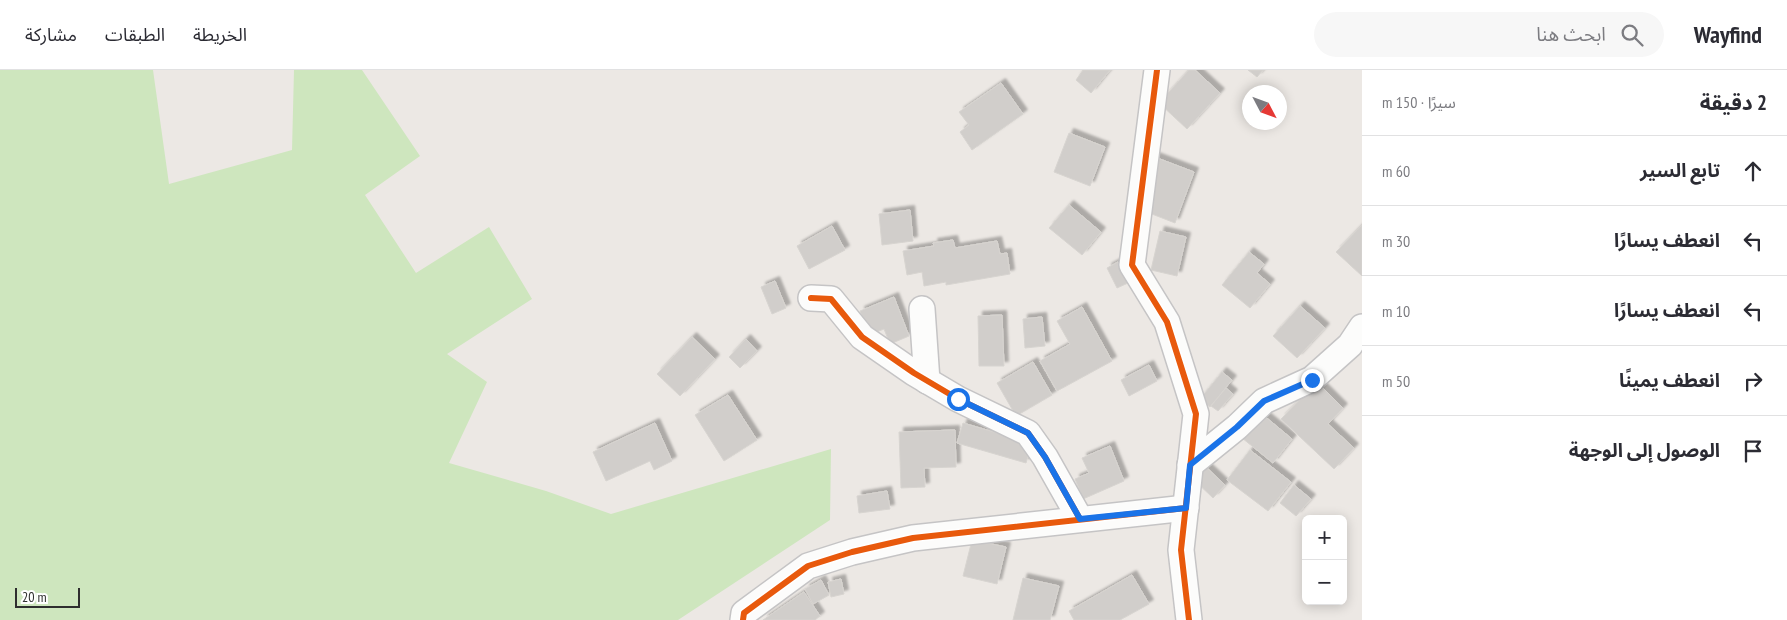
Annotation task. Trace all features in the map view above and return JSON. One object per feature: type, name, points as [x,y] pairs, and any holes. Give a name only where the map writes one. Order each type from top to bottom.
[{"type":"street","points":[[1157,70],[1132,265],[1168,322],[1196,414],[1181,550],[1189,620]]},
{"type":"street","points":[[811,298],[831,299],[862,337],[958,399],[1028,433],[1045,457],[1080,519]]},
{"type":"street","points":[[922,310],[927,380]]},
{"type":"street","points":[[1190,465],[1237,427],[1264,401],[1312,380],[1350,345],[1362,328]]},
{"type":"street","points":[[743,620],[744,613],[808,566],[852,552],[913,538],[1186,508]]},
{"type":"green space","points":[[0,70],[153,70],[169,184],[292,150],[294,70],[362,70],[420,156],[365,195],[416,273],[489,227],[532,299],[447,354],[487,382],[449,463],[546,491],[611,514],[831,449],[830,520],[678,620],[0,620]]},
{"type":"building","points":[[1083,70],[1110,70],[1091,93],[1076,80]]},
{"type":"building","points":[[1189,70],[1195,70],[1220,93],[1187,129],[1159,103]]},
{"type":"building","points":[[1248,70],[1263,70],[1257,77]]},
{"type":"building","points":[[1001,83],[1023,114],[972,150],[960,132],[969,125],[959,112]]},
{"type":"building","points":[[1069,133],[1105,147],[1090,186],[1054,172]]},
{"type":"building","points":[[1144,153],[1194,172],[1175,223],[1139,209]]},
{"type":"building","points":[[1069,205],[1101,232],[1082,255],[1049,228]]},
{"type":"building","points":[[910,210],[913,241],[882,245],[879,214]]},
{"type":"building","points":[[1362,225],[1362,276],[1336,252]]},
{"type":"building","points":[[832,226],[845,250],[809,269],[797,246]]},
{"type":"building","points":[[1160,231],[1186,237],[1177,276],[1151,270]]},
{"type":"building","points":[[953,240],[955,248],[997,241],[1000,254],[1007,253],[1010,274],[946,285],[946,282],[924,286],[922,272],[907,275],[903,251],[934,246],[933,243]]},
{"type":"building","points":[[1249,252],[1264,264],[1257,273],[1270,284],[1250,308],[1222,285]]},
{"type":"building","points":[[1118,262],[1128,283],[1117,288],[1107,268]]},
{"type":"building","points":[[775,281],[786,308],[772,314],[761,287]]},
{"type":"building","points":[[894,297],[909,336],[890,344],[884,329],[869,335],[860,311]]},
{"type":"building","points":[[1300,306],[1325,328],[1297,358],[1273,336]]},
{"type":"building","points":[[1082,307],[1112,361],[1057,391],[1040,361],[1070,344],[1057,321]]},
{"type":"building","points":[[1002,315],[1004,366],[979,366],[978,316]]},
{"type":"building","points":[[1042,317],[1045,346],[1025,348],[1023,319]]},
{"type":"building","points":[[692,337],[715,359],[680,396],[657,374]]},
{"type":"building","points":[[746,339],[757,351],[740,368],[729,357]]},
{"type":"building","points":[[1033,362],[1052,395],[1016,416],[997,383]]},
{"type":"building","points":[[1149,365],[1157,381],[1129,396],[1121,380]]},
{"type":"building","points":[[1222,372],[1232,380],[1210,407],[1200,399]]},
{"type":"building","points":[[1317,382],[1343,408],[1328,424],[1354,448],[1334,469],[1281,419]]},
{"type":"building","points":[[1226,388],[1233,394],[1218,411],[1211,406]]},
{"type":"building","points":[[728,395],[757,440],[724,461],[695,415]]},
{"type":"building","points":[[1262,414],[1292,439],[1273,463],[1242,438]]},
{"type":"building","points":[[655,423],[672,461],[654,470],[650,461],[606,481],[593,452]]},
{"type":"building","points":[[963,423],[1032,443],[1026,463],[957,443]]},
{"type":"building","points":[[955,430],[956,467],[924,468],[925,487],[901,488],[899,432]]},
{"type":"building","points":[[1110,446],[1124,481],[1083,499],[1075,479],[1089,473],[1082,458]]},
{"type":"building","points":[[1250,450],[1291,482],[1268,511],[1227,480]]},
{"type":"building","points":[[1205,466],[1225,485],[1213,498],[1193,479]]},
{"type":"building","points":[[1294,485],[1311,499],[1296,516],[1280,503]]},
{"type":"building","points":[[887,491],[890,509],[859,513],[857,496]]},
{"type":"building","points":[[972,540],[1006,547],[997,584],[963,576]]},
{"type":"building","points":[[1132,575],[1149,604],[1120,620],[1074,620],[1069,611]]},
{"type":"building","points":[[1023,578],[1059,586],[1050,620],[1013,620]]},
{"type":"building","points":[[841,579],[844,594],[831,597],[828,582]]},
{"type":"building","points":[[821,580],[829,595],[813,604],[805,589]]},
{"type":"building","points":[[804,592],[820,616],[815,620],[763,620]]},
{"type":"cycle path","points":[[1157,70],[1132,265],[1167,322],[1196,414],[1181,550],[1189,620]]},
{"type":"cycle path","points":[[811,298],[831,299],[862,337],[914,373],[958,399],[1028,433],[1045,457],[1080,519]]},
{"type":"cycle path","points":[[743,620],[744,613],[808,566],[852,552],[913,538],[1186,508]]},
{"type":"route","points":[[958,399],[1028,433],[1045,457],[1080,519],[1186,508],[1190,465],[1237,427],[1264,401],[1312,380]]}]
